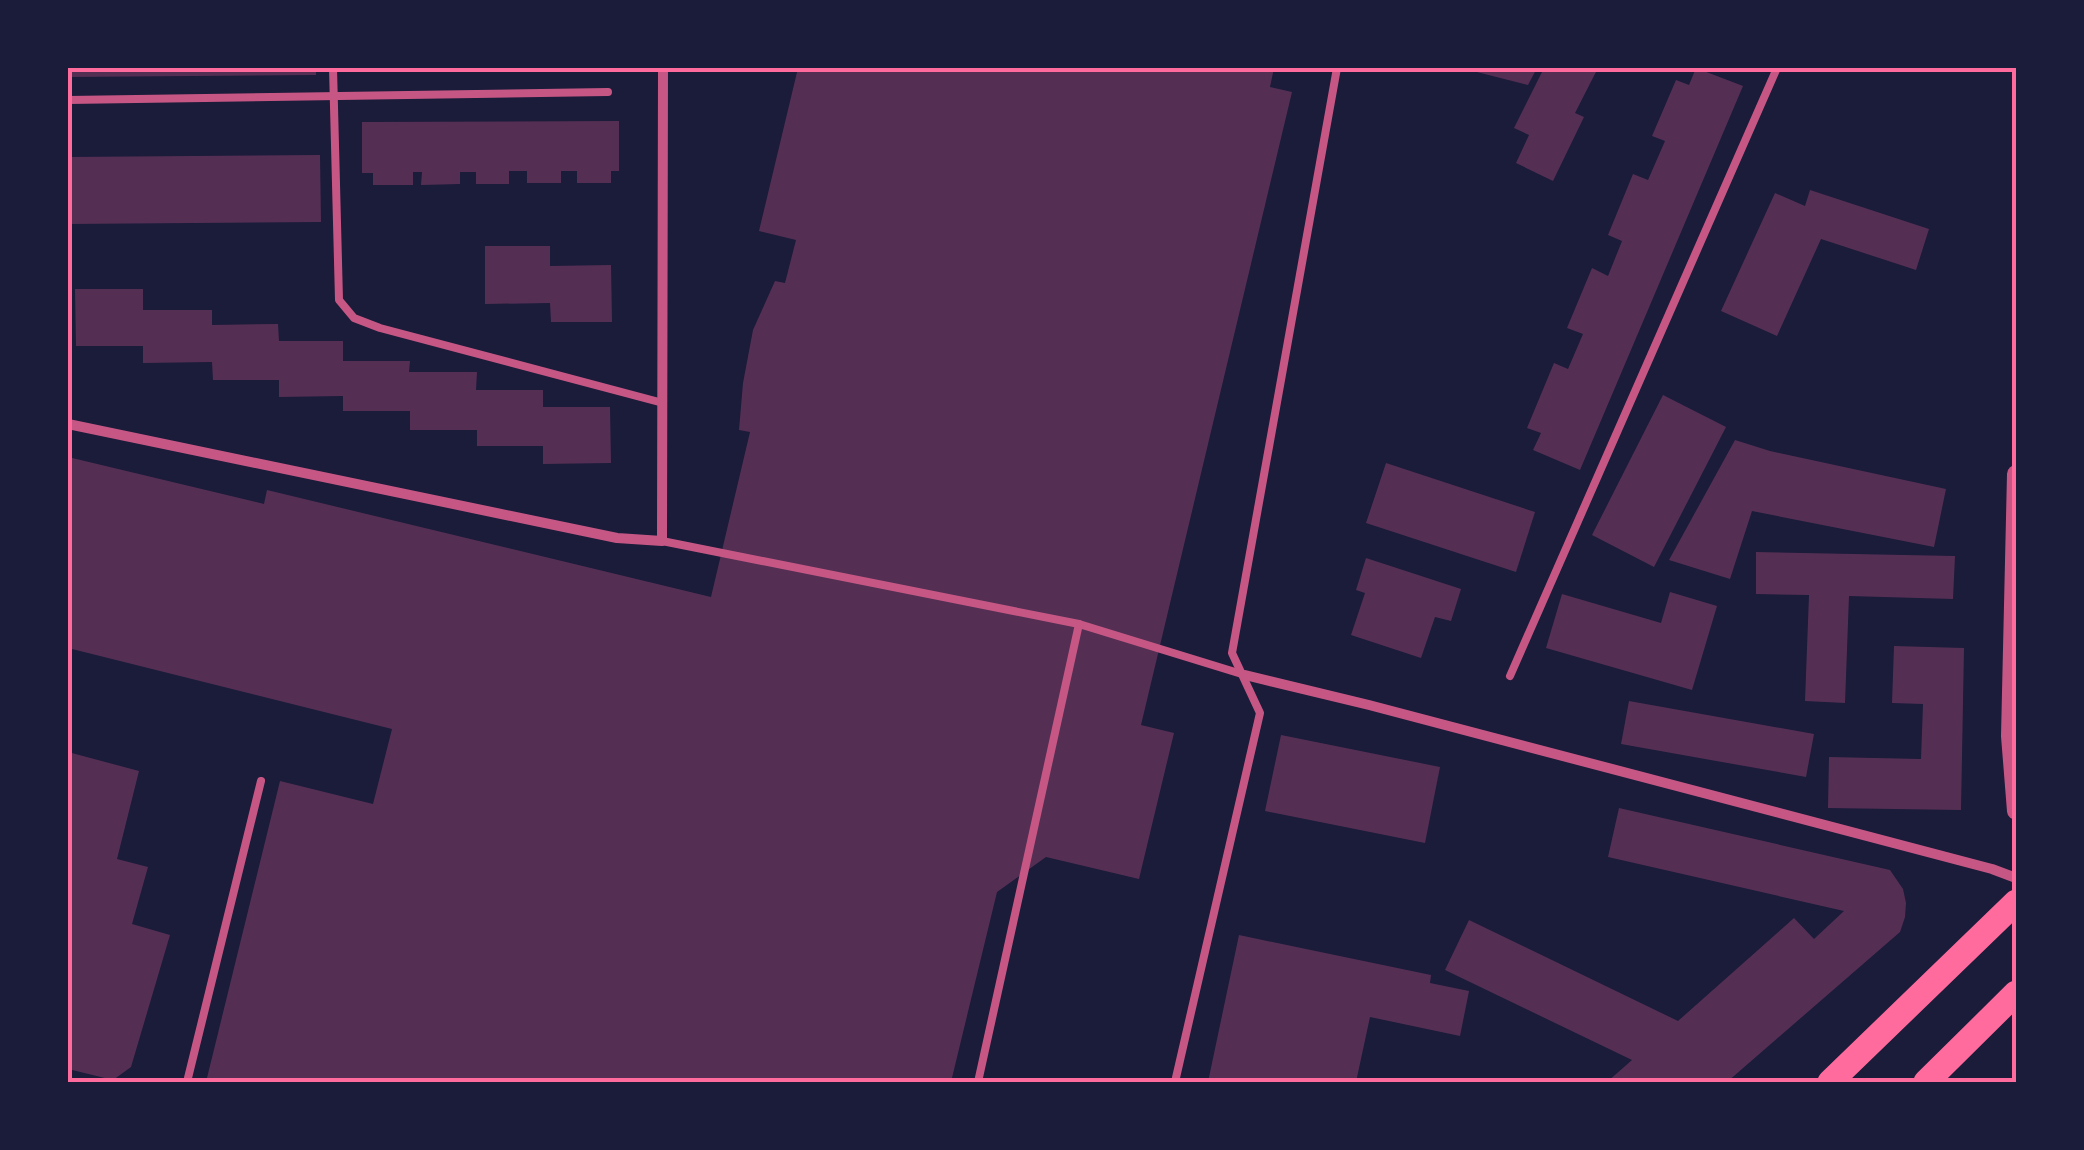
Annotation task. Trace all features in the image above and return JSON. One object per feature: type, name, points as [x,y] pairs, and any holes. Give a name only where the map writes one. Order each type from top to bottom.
[{"type":"main road","points":[[1830,1082],[2016,902]]},
{"type":"main road","points":[[1926,1082],[2016,993]]},
{"type":"street","points":[[68,424],[617,538],[662,541],[663,68]]},
{"type":"street","points":[[2016,474],[2010,736],[2016,811]]},
{"type":"street","points":[[1244,676],[1464,730],[2016,878]]},
{"type":"lane","points":[[333,68],[339,300],[354,318],[663,403]]},
{"type":"lane","points":[[1175,1082],[1260,714],[1232,653],[1337,68]]},
{"type":"lane","points":[[1510,676],[1778,68]]},
{"type":"lane","points":[[68,100],[608,92]]},
{"type":"lane","points":[[662,541],[1079,624],[1244,676]]},
{"type":"lane","points":[[978,1082],[1079,624]]},
{"type":"lane","points":[[187,1082],[261,781]]},
{"type":"building","points":[[68,68],[316,68],[316,75],[68,77]]},
{"type":"building","points":[[798,68],[1274,68],[1270,87],[1292,92],[1141,725],[1174,733],[1139,879],[1046,857],[997,892],[951,1082],[206,1082],[280,781],[373,804],[392,729],[68,648],[68,457],[264,504],[267,490],[711,597],[750,432],[739,430],[753,330],[775,281],[785,283],[796,240],[759,231]]},
{"type":"building","points":[[1461,68],[1537,68],[1528,85]]},
{"type":"building","points":[[1544,68],[1598,68],[1575,113],[1584,117],[1553,181],[1516,163],[1529,135],[1514,128]]},
{"type":"building","points":[[1696,68],[1743,86],[1580,470],[1533,450],[1541,433],[1527,428],[1554,363],[1568,369],[1583,334],[1567,328],[1592,268],[1608,276],[1622,241],[1608,235],[1633,174],[1648,180],[1665,141],[1652,136],[1676,80],[1689,85]]},
{"type":"building","points":[[619,121],[619,171],[611,171],[611,183],[577,183],[577,171],[561,171],[561,183],[527,183],[527,171],[509,171],[509,184],[476,184],[476,172],[460,172],[460,184],[421,185],[422,172],[413,172],[413,185],[373,185],[373,173],[362,173],[362,122]]},
{"type":"building","points":[[320,155],[321,222],[68,224],[68,157]]},
{"type":"building","points":[[1810,190],[1929,229],[1916,270],[1821,239],[1777,336],[1721,311],[1775,193],[1805,206]]},
{"type":"building","points":[[485,246],[550,246],[550,266],[611,265],[612,322],[551,322],[550,303],[485,304]]},
{"type":"building","points":[[75,289],[143,289],[143,310],[212,310],[212,325],[278,324],[279,341],[343,341],[343,361],[410,361],[409,372],[477,372],[476,390],[543,390],[543,407],[610,407],[611,463],[543,464],[543,446],[477,446],[477,430],[410,430],[410,411],[343,411],[343,396],[279,397],[279,380],[213,380],[212,362],[143,363],[143,346],[76,346]]},
{"type":"building","points":[[1663,395],[1726,427],[1654,567],[1592,535]]},
{"type":"building","points":[[1735,440],[1946,489],[1934,547],[1752,511],[1730,579],[1669,560]]},
{"type":"building","points":[[1386,463],[1535,512],[1516,572],[1366,523]]},
{"type":"building","points":[[1756,552],[1955,556],[1953,599],[1849,596],[1845,703],[1805,701],[1809,595],[1756,594]]},
{"type":"building","points":[[1366,558],[1461,589],[1451,621],[1435,617],[1421,658],[1351,635],[1365,593],[1356,590]]},
{"type":"building","points":[[1670,592],[1717,606],[1692,690],[1546,648],[1562,594],[1661,623]]},
{"type":"building","points":[[1894,646],[1964,648],[1961,810],[1828,808],[1829,757],[1921,759],[1923,704],[1892,703]]},
{"type":"building","points":[[1629,701],[1814,734],[1806,777],[1621,744]]},
{"type":"building","points":[[1281,735],[1440,767],[1425,843],[1265,811]]},
{"type":"building","points":[[68,752],[139,771],[117,859],[148,867],[132,924],[170,935],[131,1067],[113,1080],[68,1069]]},
{"type":"building","points":[[1619,808],[1890,870],[1903,889],[1906,903],[1900,932],[1727,1082],[1607,1082],[1632,1060],[1445,970],[1469,920],[1678,1021],[1794,918],[1814,939],[1844,911],[1608,857]]},
{"type":"building","points":[[1239,935],[1431,975],[1430,983],[1469,991],[1460,1036],[1370,1017],[1356,1082],[1208,1082]]}]
